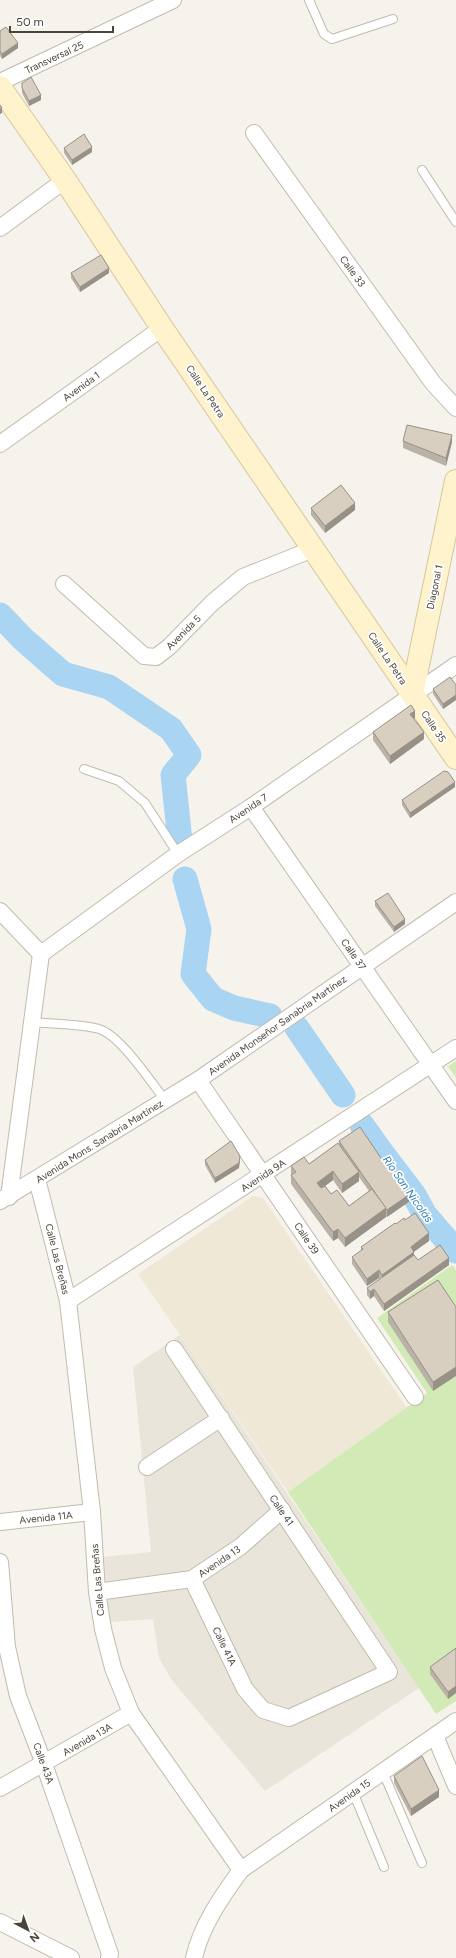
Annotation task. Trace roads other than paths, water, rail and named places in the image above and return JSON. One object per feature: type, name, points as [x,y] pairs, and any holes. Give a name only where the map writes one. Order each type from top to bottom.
[{"type":"street","name":"Transversal 25","points":[[0,82],[173,0]]},
{"type":"street","name":"Calle La Petra","points":[[0,87],[65,180],[162,328],[412,694]]},
{"type":"street","name":"Calle 33","points":[[254,133],[434,383],[456,408]]},
{"type":"street","points":[[0,228],[65,180]]},
{"type":"street","name":"Avenida 1","points":[[0,444],[162,328]]},
{"type":"street","name":"Diagonal 1","points":[[412,694],[456,480]]},
{"type":"street","name":"Avenida 5","points":[[64,584],[144,656],[156,657],[169,647],[212,603],[244,577],[313,549]]},
{"type":"street","name":"Avenida 7","points":[[42,954],[178,854],[251,807],[412,694],[456,665]]},
{"type":"street","name":"Calle 35","points":[[412,694],[456,758]]},
{"type":"street","name":"Calle 37","points":[[251,807],[456,1101]]},
{"type":"street","name":"Avenida Monseñor Sanabria Martínez","points":[[198,1080],[456,902]]},
{"type":"street","points":[[0,911],[42,954],[4,1199]]},
{"type":"street","name":"Avenida 9A","points":[[68,1300],[263,1175],[456,1048]]},
{"type":"street","name":"Avenida Mons. Sanabria Martínez","points":[[4,1199],[198,1080]]},
{"type":"street","name":"Calle 39","points":[[198,1080],[415,1397]]},
{"type":"street","name":"Calle Las Breñas","points":[[37,1179],[68,1300],[92,1512],[96,1592],[112,1668],[132,1713],[241,1870]]},
{"type":"street","name":"Calle 41","points":[[174,1349],[389,1672],[289,1718],[263,1710]]},
{"type":"street","points":[[147,1467],[220,1418]]},
{"type":"street","name":"Avenida 13","points":[[96,1592],[192,1579],[240,1547],[282,1510]]},
{"type":"street","name":"Avenida 11A","points":[[0,1522],[92,1512]]},
{"type":"street","name":"Calle 43A","points":[[0,1562],[7,1647],[18,1696],[44,1764],[110,1954],[109,1958]]},
{"type":"street","name":"Calle 41A","points":[[192,1579],[246,1689],[263,1710]]},
{"type":"street","name":"Avenida 13A","points":[[0,1788],[132,1713]]},
{"type":"street","name":"Avenida 15","points":[[241,1870],[456,1721]]},
{"type":"street","points":[[435,1736],[456,1786]]},
{"type":"street","points":[[194,1958],[209,1920],[226,1890],[241,1870]]},
{"type":"street","points":[[0,1922],[71,1958]]},
{"type":"lane","points":[[309,0],[324,34],[332,39],[393,19]]},
{"type":"lane","points":[[422,170],[456,222]]},
{"type":"lane","points":[[84,769],[119,781],[145,803],[178,854]]},
{"type":"lane","points":[[32,1022],[99,1029],[110,1034],[129,1054],[165,1100]]},
{"type":"lane","points":[[382,1772],[422,1863]]},
{"type":"lane","points":[[353,1792],[384,1867]]},
{"type":"waterway","name":"Río San Nicolás","points":[[0,615],[23,639],[63,674],[109,687],[171,729],[189,755],[173,775],[180,841]]},
{"type":"waterway","name":"Río San Nicolás","points":[[185,879],[199,929],[193,974],[213,999],[234,1008],[270,1016]]},
{"type":"waterway","name":"Río San Nicolás","points":[[297,1028],[343,1095]]},
{"type":"waterway","name":"Río San Nicolás","points":[[362,1125],[414,1195],[425,1215],[456,1251]]}]
